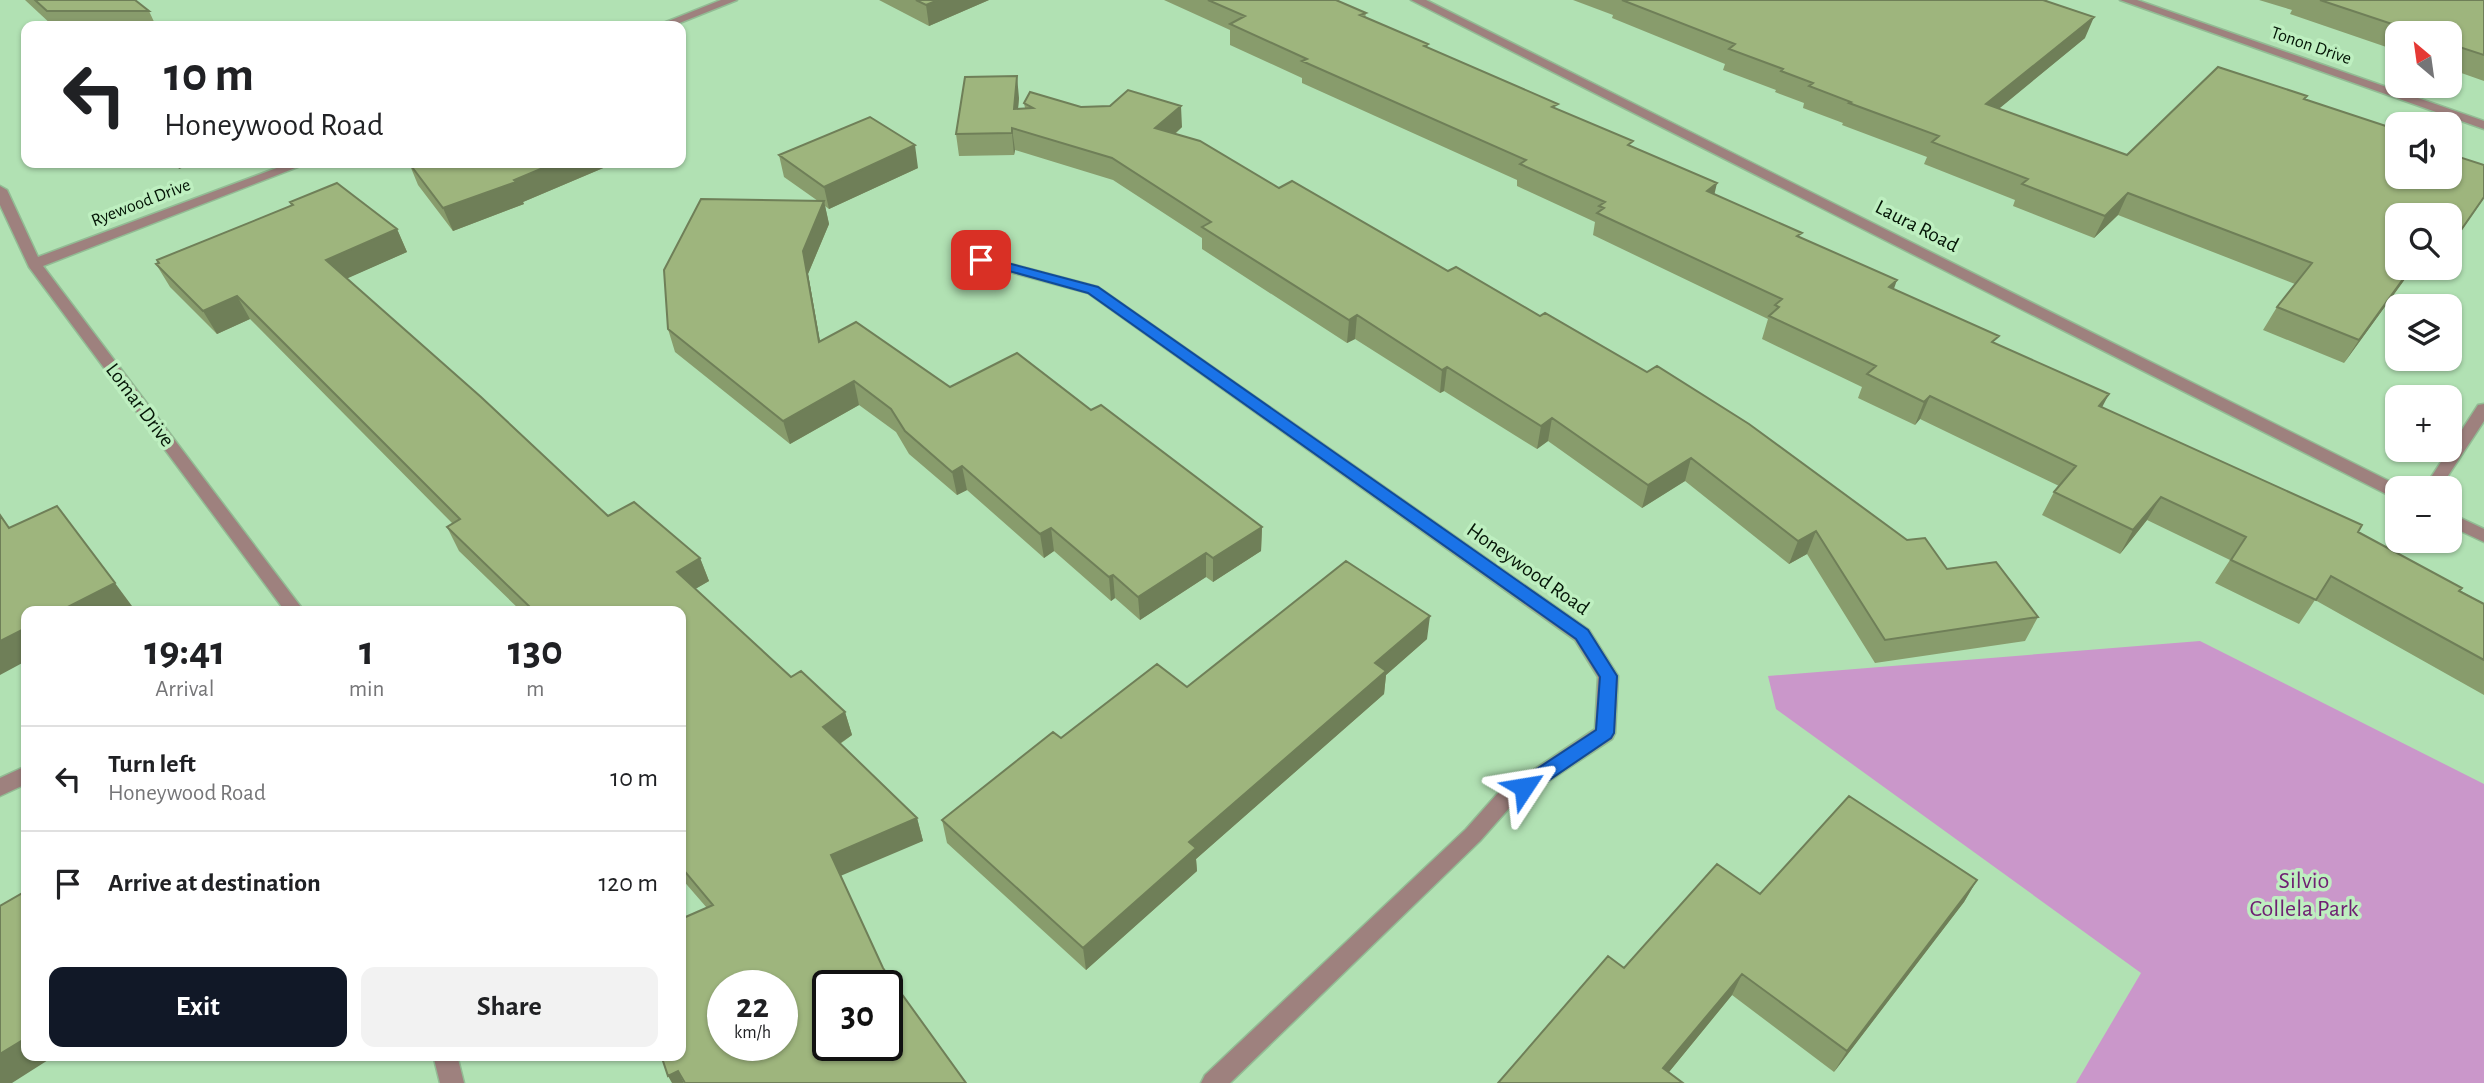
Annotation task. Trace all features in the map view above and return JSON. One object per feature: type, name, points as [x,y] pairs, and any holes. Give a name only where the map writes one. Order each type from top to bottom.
[{"type":"street","points":[[675,21],[732,0]]},
{"type":"street","name":"Laura Road","points":[[1417,0],[2385,486]]},
{"type":"street","name":"Tonon Drive","points":[[2126,0],[2484,125]]},
{"type":"street","name":"Ryewood Drive","points":[[34,264],[288,168]]},
{"type":"street","name":"Lomar Drive","points":[[0,190],[34,264],[291,606]]},
{"type":"street","name":"Honeywood Road","points":[[981,260],[1093,290],[1582,635],[1608,676],[1605,733],[1504,800],[1473,835],[1213,1083]]},
{"type":"street","points":[[2440,476],[2484,409]]},
{"type":"street","points":[[2462,525],[2484,536]]},
{"type":"street","points":[[0,788],[21,777]]},
{"type":"street","points":[[446,1061],[452,1083]]},
{"type":"green space","name":"Silvio Collela Park","points":[[2200,641],[2484,784],[2484,1083],[2076,1083],[2141,973],[1776,709],[1768,676]]},
{"type":"building","points":[[35,0],[135,0],[149,11],[47,11]]},
{"type":"building","points":[[916,0],[938,0],[926,5]]},
{"type":"building","points":[[1208,0],[1336,0],[1366,13],[1360,15],[1428,44],[1424,46],[1558,104],[1552,107],[1633,141],[1628,145],[1717,183],[1707,191],[1802,233],[1797,236],[1897,280],[1889,287],[1999,336],[1992,342],[2109,394],[2099,406],[2362,525],[2358,532],[2385,547],[2385,553],[2397,553],[2462,588],[2459,591],[2484,604],[2484,660],[2331,576],[2316,600],[2231,560],[2246,537],[2161,497],[2133,530],[2054,492],[2076,466],[1930,396],[1924,402],[1867,374],[1876,366],[1769,316],[1779,307],[1775,305],[1782,299],[1597,213],[1604,208],[1599,206],[1605,202],[1520,164],[1526,160],[1302,61],[1307,59],[1230,24],[1245,16]]},
{"type":"building","points":[[1622,0],[2043,0],[2094,17],[1986,104],[2127,155],[2218,67],[2307,96],[2304,99],[2385,126],[2385,189],[2462,189],[2462,158],[2484,165],[2484,197],[2462,229],[2462,203],[2385,203],[2385,280],[2402,280],[2392,294],[2385,294],[2385,304],[2359,340],[2277,307],[2312,263],[2128,193],[2105,216],[2022,184],[2028,179],[1932,142],[1939,136],[1849,103],[1851,102],[1809,86],[1813,83],[1781,71],[1783,69],[1729,49],[1735,44]]},
{"type":"building","points":[[2320,0],[2484,0],[2484,55],[2462,48],[2462,21],[2385,22]]},
{"type":"building","points":[[1017,76],[1014,109],[1033,108],[1024,103],[1030,92],[1081,107],[1110,106],[1128,90],[1181,106],[1155,128],[1200,141],[1279,188],[1292,181],[1448,271],[1456,267],[1540,316],[1545,313],[1647,372],[1657,366],[1749,424],[1907,540],[1925,538],[1947,569],[1996,562],[2038,617],[1885,640],[1816,531],[1798,541],[1691,458],[1648,485],[1552,418],[1541,426],[1447,367],[1442,370],[1357,315],[1349,320],[1202,227],[1211,222],[1112,158],[1012,128],[1012,133],[956,134],[965,77]]},
{"type":"building","points":[[870,117],[915,145],[824,187],[779,155]]},
{"type":"building","points":[[413,168],[543,168],[514,180],[516,182],[443,208]]},
{"type":"building","points":[[337,183],[397,229],[326,260],[481,397],[608,516],[634,502],[700,558],[677,572],[791,677],[801,671],[845,712],[823,727],[917,818],[831,855],[884,970],[812,970],[812,1061],[903,1061],[903,996],[966,1083],[685,1083],[678,1071],[668,1076],[663,1061],[686,1061],[686,917],[713,905],[686,873],[686,606],[529,606],[447,527],[460,519],[237,296],[203,311],[156,264],[159,263],[157,260],[293,205],[290,202]]},
{"type":"building","points":[[701,199],[824,201],[803,251],[819,342],[856,322],[950,387],[1017,353],[1091,410],[1101,405],[1262,527],[1213,558],[1206,553],[1138,597],[1113,575],[1109,577],[1051,528],[1040,534],[962,466],[952,472],[905,431],[891,409],[854,381],[783,421],[668,329],[664,270]]},
{"type":"building","points":[[57,506],[115,583],[70,606],[21,606],[21,630],[0,641],[0,515],[9,528]]},
{"type":"building","points":[[1346,561],[1430,616],[1375,663],[1386,671],[1189,842],[1196,848],[1083,948],[942,820],[1053,732],[1061,738],[1157,664],[1187,687]]},
{"type":"building","points":[[1849,796],[1977,880],[1847,1051],[1742,974],[1663,1068],[1683,1083],[1498,1083],[1608,956],[1624,968],[1717,864],[1760,894]]},
{"type":"building","points":[[21,894],[21,1041],[0,1054],[0,906]]},
{"type":"route","points":[[981,260],[1093,290],[1582,635],[1608,676],[1605,733],[1524,787]]}]
